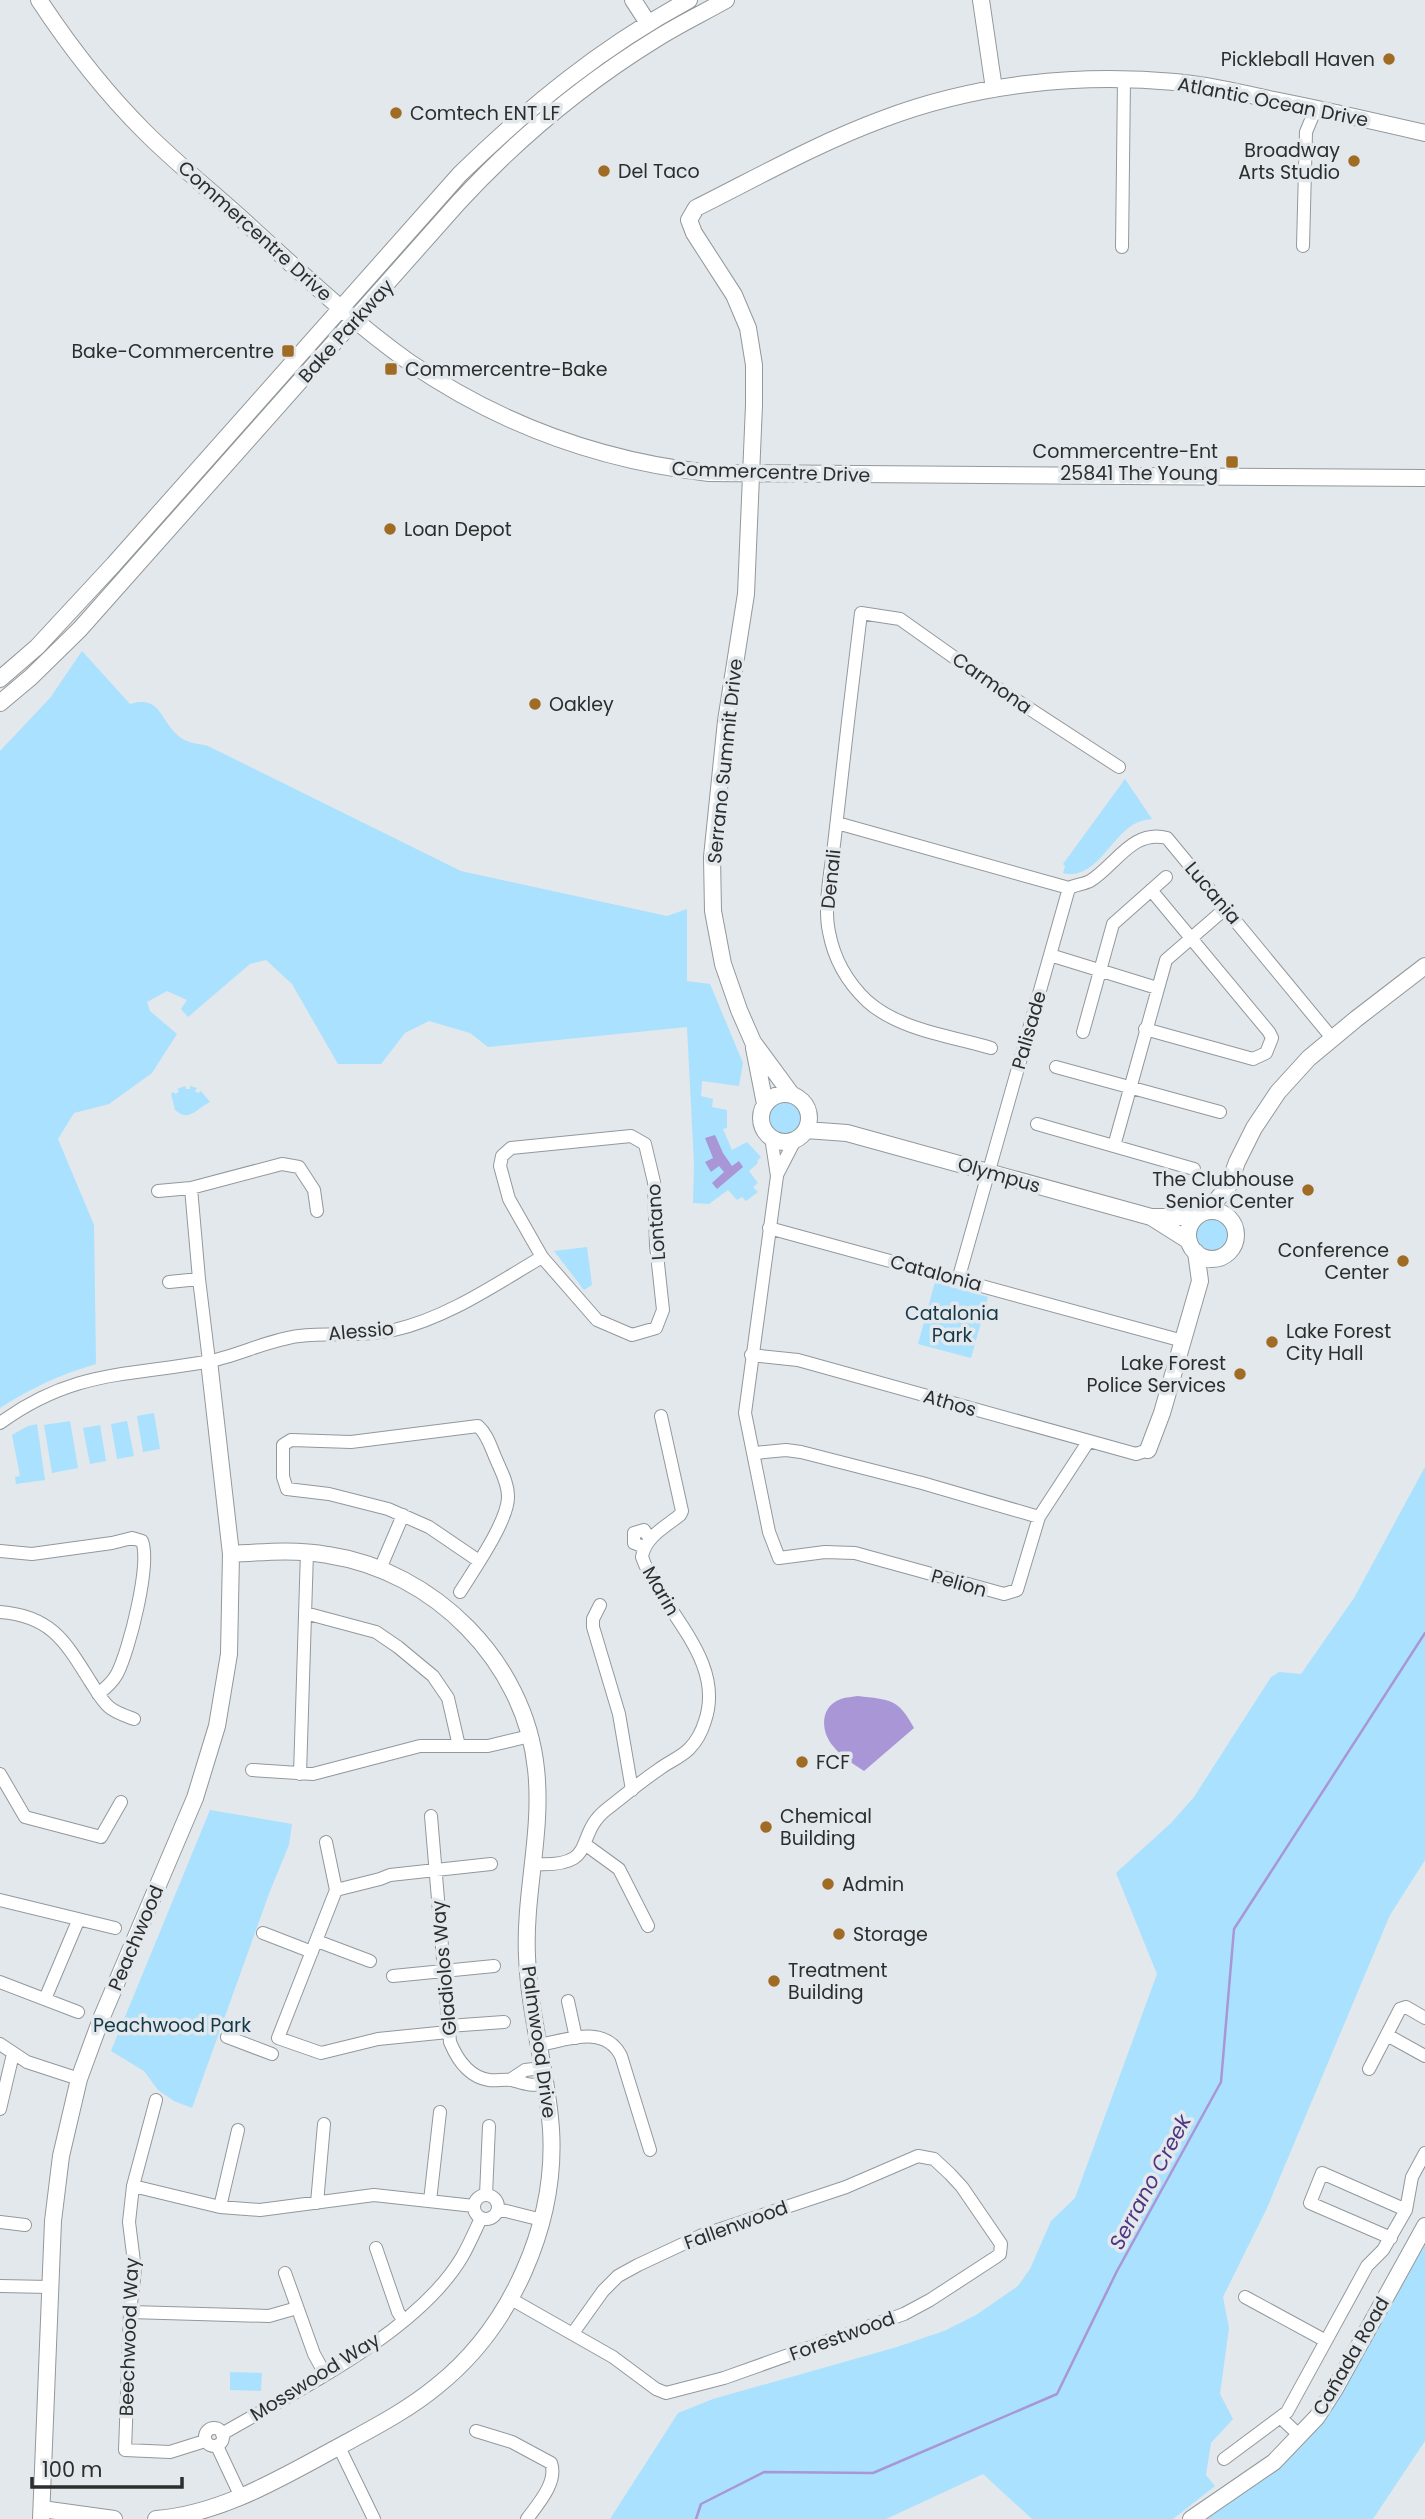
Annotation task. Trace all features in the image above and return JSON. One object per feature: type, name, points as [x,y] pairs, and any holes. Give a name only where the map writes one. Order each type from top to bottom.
[{"type":"street","name":"Commercentre Drive","points":[[39,0],[95,76],[144,131],[341,308],[408,361],[444,384],[482,406],[550,437],[664,468],[751,475],[1425,478]]},
{"type":"street","points":[[633,0],[648,23]]},
{"type":"street","name":"Bake Parkway","points":[[0,679],[37,647],[75,606],[452,183],[494,141],[559,84],[648,23],[689,0]]},
{"type":"street","name":"Bake Parkway","points":[[0,703],[80,629],[473,187],[570,98],[657,38],[726,0]]},
{"type":"street","points":[[981,0],[994,89]]},
{"type":"street","points":[[1122,247],[1124,79]]},
{"type":"street","name":"Atlantic Ocean Drive","points":[[689,220],[696,208],[833,139],[923,106],[994,89],[1042,82],[1124,79],[1213,87],[1425,133]]},
{"type":"street","points":[[1303,246],[1306,132],[1316,108]]},
{"type":"street","name":"Serrano Summit Drive","points":[[689,220],[694,233],[734,295],[748,328],[754,365],[746,594],[726,721],[712,857],[713,911],[723,964],[753,1042],[765,1104],[761,1120],[771,1137],[776,1175],[745,1413],[769,1532],[779,1558]]},
{"type":"street","name":"Carmona","points":[[861,613],[900,619],[993,685],[1119,767]]},
{"type":"street","name":"Denali","points":[[861,613],[827,914],[835,956],[847,979],[868,1002],[888,1015],[909,1025],[991,1048]]},
{"type":"street","points":[[837,823],[1069,888]]},
{"type":"street","name":"Lucania","points":[[1069,888],[1089,881],[1141,838],[1154,835],[1167,838],[1332,1038]]},
{"type":"street","points":[[1083,1032],[1112,924],[1166,877]]},
{"type":"street","name":"Palisade","points":[[958,1280],[1069,888]]},
{"type":"street","points":[[1145,1029],[1252,1059],[1260,1057],[1269,1048],[1272,1038],[1152,890]]},
{"type":"street","points":[[1114,1146],[1166,960],[1226,908]]},
{"type":"street","points":[[1050,955],[1157,988]]},
{"type":"street","points":[[1230,1218],[1228,1187],[1237,1162],[1254,1128],[1278,1092],[1308,1058],[1425,967]]},
{"type":"street","name":"Serrano Summit Drive","points":[[753,1042],[792,1095],[799,1098],[807,1109],[808,1124],[776,1175]]},
{"type":"street","points":[[1056,1067],[1220,1112]]},
{"type":"street","points":[[765,1104],[777,1095],[792,1095]]},
{"type":"street","name":"Olympus","points":[[807,1109],[847,1133],[1151,1217],[1201,1214]]},
{"type":"street","points":[[1037,1124],[1195,1169]]},
{"type":"street","name":"Olympus","points":[[800,1135],[847,1133]]},
{"type":"street","points":[[771,1137],[780,1142],[800,1135]]},
{"type":"street","name":"Lontano","points":[[631,1136],[645,1144],[654,1182],[656,1245],[663,1310],[656,1328],[632,1335],[597,1320],[542,1257],[509,1199],[500,1166],[502,1156],[511,1149],[631,1136]]},
{"type":"street","points":[[158,1191],[191,1188],[282,1164],[299,1167],[314,1190],[317,1211]]},
{"type":"street","points":[[1200,1281],[1189,1228],[1228,1187]]},
{"type":"street","points":[[191,1188],[209,1361]]},
{"type":"street","points":[[1148,1450],[1162,1413],[1200,1281],[1236,1241],[1234,1225],[1230,1218],[1223,1213],[1201,1214]]},
{"type":"street","name":"Olympus","points":[[1151,1217],[1192,1247]]},
{"type":"street","name":"Catalonia","points":[[769,1228],[1183,1341]]},
{"type":"street","points":[[1192,1247],[1203,1257],[1219,1258]]},
{"type":"street","name":"Alessio","points":[[0,1423],[28,1404],[77,1383],[111,1374],[209,1361],[296,1336],[377,1333],[396,1329],[434,1316],[542,1257]]},
{"type":"street","points":[[169,1282],[199,1279]]},
{"type":"street","name":"Athos","points":[[751,1355],[798,1360],[1136,1454],[1148,1450]]},
{"type":"street","name":"Peachwood","points":[[41,2514],[53,2221],[61,2156],[79,2079],[101,2020],[195,1798],[216,1727],[229,1654],[231,1554],[209,1361]]},
{"type":"street","name":"Marin","points":[[632,1790],[695,1742],[706,1717],[710,1694],[706,1670],[644,1561],[647,1543],[682,1511],[661,1416]]},
{"type":"street","points":[[460,1592],[479,1561],[505,1513],[508,1496],[507,1484],[485,1433],[478,1426],[351,1442],[287,1442],[282,1450],[286,1489],[356,1500],[403,1515],[429,1527],[479,1561]]},
{"type":"street","name":"Pelion","points":[[779,1558],[825,1552],[855,1553],[1004,1594],[1017,1590],[1038,1517],[1088,1442]]},
{"type":"street","points":[[755,1453],[786,1450],[801,1452],[922,1483],[1038,1517]]},
{"type":"street","points":[[380,1569],[403,1515]]},
{"type":"street","points":[[0,1551],[32,1554],[112,1544],[132,1538],[139,1540],[144,1547],[134,1625],[117,1674],[108,1687],[98,1694]]},
{"type":"street","points":[[300,1774],[307,1552]]},
{"type":"street","name":"Palmwood Drive","points":[[156,2519],[199,2512],[241,2497],[339,2447],[399,2414],[437,2386],[464,2361],[511,2299],[535,2245],[542,2220],[551,2145],[544,2076],[528,1978],[526,1939],[534,1864],[537,1770],[530,1737],[508,1683],[469,1629],[443,1605],[380,1569],[345,1558],[307,1552],[231,1554]]},
{"type":"street","points":[[534,1864],[558,1865],[576,1857],[586,1845],[594,1824],[603,1812],[632,1790],[619,1714],[593,1627],[593,1619],[600,1605]]},
{"type":"street","points":[[0,1612],[36,1619],[61,1637],[98,1694],[111,1709],[134,1719]]},
{"type":"street","points":[[305,1613],[376,1632],[433,1676],[448,1698],[459,1746]]},
{"type":"street","points":[[251,1770],[300,1774],[325,1771],[420,1746],[488,1746],[530,1737]]},
{"type":"street","points":[[0,1774],[25,1817],[101,1838],[121,1802]]},
{"type":"street","name":"Gladiolos Way","points":[[431,1816],[448,2029],[453,2050],[472,2073],[485,2079],[510,2080],[525,2070],[544,2076]]},
{"type":"street","points":[[326,1842],[336,1890],[278,2038],[321,2053],[378,2039],[504,2022]]},
{"type":"street","points":[[586,1845],[619,1869],[648,1926]]},
{"type":"street","points":[[336,1890],[380,1880],[390,1875],[491,1864]]},
{"type":"street","points":[[0,1900],[115,1928]]},
{"type":"street","points":[[45,1999],[78,1921]]},
{"type":"street","points":[[263,1933],[370,1961]]},
{"type":"street","points":[[393,1976],[494,1966]]},
{"type":"street","points":[[0,1982],[78,2012]]},
{"type":"street","points":[[568,2001],[576,2038]]},
{"type":"street","points":[[1369,2069],[1401,2009],[1406,2007],[1425,2018]]},
{"type":"street","points":[[1387,2035],[1425,2056]]},
{"type":"street","points":[[226,2037],[272,2054]]},
{"type":"street","points":[[539,2045],[576,2038],[603,2037],[617,2048],[650,2150]]},
{"type":"street","points":[[0,2044],[13,2054],[42,2068],[79,2079]]},
{"type":"street","points":[[0,2109],[13,2054]]},
{"type":"street","name":"Beechwood Way","points":[[125,2450],[130,2312],[135,2270],[129,2222],[133,2186],[156,2100]]},
{"type":"street","points":[[430,2201],[440,2112]]},
{"type":"street","points":[[317,2203],[324,2124]]},
{"type":"street","points":[[486,2195],[489,2126]]},
{"type":"street","points":[[220,2207],[237,2130]]},
{"type":"street","points":[[1224,2459],[1287,2412],[1367,2266],[1383,2250],[1406,2210],[1412,2177],[1425,2153]]},
{"type":"street","name":"Forestwood","points":[[573,2333],[666,2393],[724,2378],[904,2314],[996,2257],[1001,2249],[999,2240],[962,2187],[934,2159],[924,2156]]},
{"type":"street","name":"Fallenwood","points":[[573,2333],[603,2291],[618,2276],[638,2265],[700,2236],[846,2187],[912,2158],[924,2156]]},
{"type":"street","points":[[1391,2238],[1310,2203],[1322,2173],[1406,2210]]},
{"type":"street","points":[[133,2186],[220,2207],[260,2210],[374,2195],[474,2206]]},
{"type":"street","points":[[486,2195],[494,2198],[498,2209],[492,2218],[481,2218],[475,2214],[474,2206],[479,2197],[486,2195]]},
{"type":"street","points":[[498,2209],[542,2220]]},
{"type":"street","name":"Mosswood Way","points":[[125,2450],[170,2452],[215,2440],[367,2348],[428,2300],[461,2259],[481,2218]]},
{"type":"street","points":[[0,2222],[25,2225]]},
{"type":"street","name":"Cañada Road","points":[[1191,2519],[1273,2462],[1300,2436],[1335,2389],[1425,2226]]},
{"type":"street","points":[[376,2248],[397,2312],[403,2320]]},
{"type":"street","points":[[285,2273],[314,2354],[325,2374]]},
{"type":"street","points":[[0,2286],[50,2287]]},
{"type":"street","points":[[1245,2297],[1326,2341]]},
{"type":"street","points":[[511,2299],[573,2333]]},
{"type":"street","points":[[130,2312],[269,2316],[297,2308]]},
{"type":"street","points":[[1281,2418],[1300,2436]]},
{"type":"street","points":[[476,2431],[512,2442],[546,2459],[554,2470],[551,2483],[527,2519]]},
{"type":"street","points":[[215,2440],[241,2497]]},
{"type":"street","points":[[339,2447],[374,2519]]},
{"type":"street","points":[[41,2514],[114,2519]]},
{"type":"green space","points":[[82,651],[130,704],[141,702],[155,706],[174,732],[184,740],[208,746],[461,871],[667,916],[687,909],[687,981],[710,984],[743,1063],[739,1086],[702,1081],[701,1096],[713,1099],[712,1107],[727,1110],[727,1128],[723,1129],[732,1150],[747,1142],[761,1157],[749,1171],[758,1183],[753,1187],[758,1192],[746,1201],[742,1197],[737,1200],[728,1190],[709,1204],[693,1203],[694,1164],[687,1027],[488,1047],[470,1033],[429,1021],[405,1033],[381,1064],[338,1064],[292,984],[266,960],[250,964],[188,1017],[181,1009],[187,1000],[167,991],[147,1002],[150,1011],[177,1034],[152,1073],[109,1104],[74,1113],[58,1139],[94,1225],[96,1364],[46,1382],[0,1408],[0,751],[50,698]]},
{"type":"green space","points":[[1125,779],[1152,819],[1131,826],[1092,866],[1074,874],[1063,873],[1063,864]]},
{"type":"green space","points":[[185,1086],[186,1089],[190,1089],[190,1086],[197,1088],[195,1091],[201,1091],[210,1102],[189,1115],[180,1114],[175,1110],[171,1094],[176,1094],[179,1091],[177,1089]]},
{"type":"green space","points":[[785,1101],[796,1106],[801,1117],[796,1128],[785,1133],[774,1128],[769,1117],[774,1106]]},
{"type":"green space","points":[[1212,1218],[1223,1223],[1228,1234],[1223,1245],[1212,1250],[1201,1245],[1196,1234],[1201,1223]]},
{"type":"green space","points":[[587,1247],[592,1285],[584,1290],[554,1251]]},
{"type":"green space","name":"Catalonia Park","points":[[935,1282],[988,1297],[971,1358],[918,1344]]},
{"type":"green space","points":[[154,1413],[160,1449],[143,1452],[137,1416]]},
{"type":"green space","points":[[70,1421],[78,1468],[52,1473],[44,1425]]},
{"type":"green space","points":[[127,1421],[134,1456],[117,1459],[111,1424]]},
{"type":"green space","points":[[37,1424],[45,1480],[16,1484],[15,1477],[20,1476],[12,1435]]},
{"type":"green space","points":[[100,1425],[106,1461],[90,1464],[83,1428]]},
{"type":"green space","points":[[1425,1467],[1425,1860],[1390,1915],[1267,2208],[1223,2297],[1229,2328],[1220,2394],[1233,2419],[1211,2443],[1206,2475],[1215,2486],[1173,2519],[1032,2519],[983,2474],[886,2519],[610,2519],[678,2413],[713,2399],[944,2331],[976,2315],[1018,2286],[1030,2269],[1051,2221],[1075,2198],[1157,1974],[1116,1873],[1171,1823],[1194,1797],[1271,1677],[1279,1672],[1301,1674],[1354,1598]]},
{"type":"green space","name":"Peachwood Park","points":[[210,1810],[292,1824],[289,1845],[192,2108],[174,2101],[158,2090],[144,2071],[111,2051]]},
{"type":"green space","points":[[1425,2238],[1425,2441],[1373,2519],[1202,2519],[1285,2461]]},
{"type":"green space","points":[[230,2372],[262,2373],[261,2391],[230,2390]]},
{"type":"shaded area","points":[[715,1135],[732,1166],[739,1161],[743,1167],[717,1189],[712,1183],[724,1172],[719,1166],[711,1172],[705,1162],[713,1158],[705,1138]]},
{"type":"shaded area","points":[[858,1696],[892,1702],[903,1711],[914,1728],[864,1771],[836,1750],[824,1726],[826,1713],[834,1702]]},
{"type":"waterway","name":"Serrano Creek","points":[[696,2519],[701,2504],[764,2472],[873,2473],[1057,2394],[1117,2271],[1221,2082],[1234,1929],[1425,1633]]},
{"type":"place","name":"Pickleball Haven","points":[[1389,59]]},
{"type":"place","name":"Comtech ENT LF","points":[[396,113]]},
{"type":"place","name":"Broadway Arts Studio","points":[[1354,161]]},
{"type":"place","name":"Del Taco","points":[[604,171]]},
{"type":"place","name":"Bake-Commercentre","points":[[288,351]]},
{"type":"place","name":"Commercentre-Bake","points":[[391,369]]},
{"type":"place","name":"Commercentre-Ent 25841 The Young","points":[[1232,462]]},
{"type":"place","name":"Loan Depot","points":[[390,529]]},
{"type":"place","name":"Oakley","points":[[535,704]]},
{"type":"place","name":"The Clubhouse Senior Center","points":[[1308,1190]]},
{"type":"place","name":"Conference Center","points":[[1403,1261]]},
{"type":"place","name":"Lake Forest City Hall","points":[[1272,1342]]},
{"type":"place","name":"Lake Forest Police Services","points":[[1240,1374]]},
{"type":"place","name":"FCF","points":[[802,1762]]},
{"type":"place","name":"Chemical Building","points":[[766,1827]]},
{"type":"place","name":"Admin","points":[[828,1884]]},
{"type":"place","name":"Storage","points":[[839,1934]]},
{"type":"place","name":"Treatment Building","points":[[774,1981]]}]
